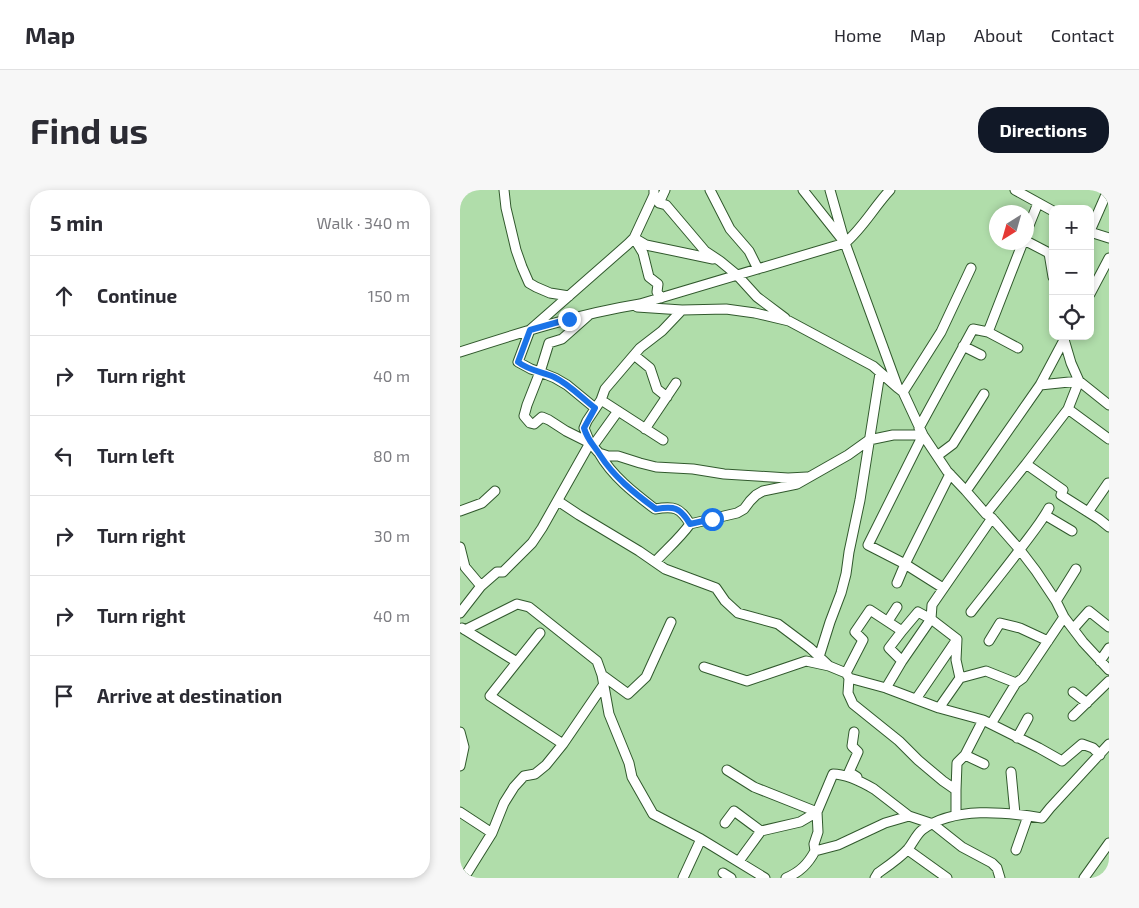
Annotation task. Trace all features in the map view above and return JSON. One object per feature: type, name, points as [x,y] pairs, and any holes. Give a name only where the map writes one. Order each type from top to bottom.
[{"type":"street","points":[[504,190],[506,208],[516,250],[529,283],[550,292],[569,296]]},
{"type":"street","points":[[654,190],[654,195],[634,238],[530,330],[518,362],[555,378],[598,404],[618,411],[664,440]]},
{"type":"street","points":[[666,190],[659,203],[666,205],[705,251],[737,275],[757,297],[789,321],[873,366],[901,390]]},
{"type":"street","points":[[710,190],[730,229],[748,250],[758,269]]},
{"type":"street","points":[[803,190],[845,243]]},
{"type":"street","points":[[830,190],[845,243],[901,390],[921,432],[947,471],[1020,550],[1056,601],[1064,617],[1083,642],[1109,670]]},
{"type":"street","points":[[460,352],[590,313],[640,304],[845,243],[854,236],[890,190]]},
{"type":"street","points":[[1015,190],[1049,209]]},
{"type":"street","points":[[1094,222],[1108,190]]},
{"type":"street","points":[[1034,213],[1038,203]]},
{"type":"street","points":[[1094,232],[1109,238]]},
{"type":"street","points":[[634,238],[646,245],[720,261]]},
{"type":"street","points":[[634,238],[644,253],[649,277],[658,284],[657,292],[661,298]]},
{"type":"street","points":[[1034,245],[1049,253]]},
{"type":"street","points":[[988,332],[1020,250]]},
{"type":"street","points":[[1094,286],[1109,258]]},
{"type":"street","points":[[901,390],[941,332],[972,268]]},
{"type":"street","points":[[629,306],[682,310],[726,309],[789,321]]},
{"type":"street","points":[[682,310],[662,331],[634,355],[605,389],[584,428],[590,443],[616,476],[639,497],[656,509],[670,507],[676,509],[684,514],[690,524]]},
{"type":"street","points":[[590,313],[562,339],[549,343],[540,372],[526,404],[524,416],[530,423],[534,424],[542,417],[590,443],[595,443],[618,411]]},
{"type":"street","points":[[943,588],[905,564],[868,545],[972,329],[988,332],[1018,348]]},
{"type":"street","points":[[966,490],[1040,384],[1063,340]]},
{"type":"street","points":[[1066,340],[1071,363],[1078,381],[1109,405]]},
{"type":"street","points":[[963,346],[981,355]]},
{"type":"street","points":[[634,355],[650,368],[657,389],[666,397]]},
{"type":"street","points":[[819,657],[846,574],[860,500],[880,372]]},
{"type":"street","points":[[1040,384],[1078,381]]},
{"type":"street","points":[[886,688],[931,619],[932,605],[989,516],[1068,409],[1078,381]]},
{"type":"street","points":[[645,428],[676,383]]},
{"type":"street","points":[[937,456],[953,444],[984,394]]},
{"type":"street","points":[[1068,409],[1109,439]]},
{"type":"street","points":[[655,562],[681,536],[690,524],[737,513],[763,491],[797,484],[848,455],[869,440],[921,432]]},
{"type":"street","points":[[460,613],[480,586],[497,572],[503,572],[532,543],[590,443]]},
{"type":"street","points":[[599,453],[608,456],[618,456],[656,467],[693,469],[724,474],[788,478],[809,477]]},
{"type":"street","points":[[1026,464],[1063,490],[1061,496],[1104,519],[1109,527]]},
{"type":"street","points":[[897,583],[950,474]]},
{"type":"street","points":[[1088,512],[1109,483]]},
{"type":"street","points":[[460,511],[482,502],[495,491]]},
{"type":"street","points":[[558,501],[665,569],[716,588],[725,601],[738,613],[778,624],[810,648],[829,666]]},
{"type":"street","points":[[971,612],[1047,512],[1072,531]]},
{"type":"street","points":[[460,547],[465,567],[480,586]]},
{"type":"street","points":[[1056,601],[1076,569]]},
{"type":"street","points":[[462,629],[518,604],[529,607],[597,661],[603,679],[609,714],[629,763],[632,777],[654,814],[701,839],[765,878]]},
{"type":"street","points":[[888,621],[897,607]]},
{"type":"street","points":[[902,631],[870,610],[856,632],[864,640],[848,675],[848,693],[853,704],[956,790]]},
{"type":"street","points":[[902,661],[889,648],[918,612],[931,619],[956,639]]},
{"type":"street","points":[[1073,628],[1089,612],[1109,627]]},
{"type":"street","points":[[956,815],[957,763],[965,755],[1016,683],[1023,678],[1064,617]]},
{"type":"street","points":[[603,679],[628,694],[646,677],[671,622]]},
{"type":"street","points":[[989,641],[1000,623],[1020,628],[1048,641]]},
{"type":"street","points":[[462,629],[518,662]]},
{"type":"street","points":[[540,633],[490,696],[564,744]]},
{"type":"street","points":[[956,639],[956,660],[960,678]]},
{"type":"street","points":[[916,699],[956,639]]},
{"type":"street","points":[[1100,661],[1109,648]]},
{"type":"street","points":[[704,667],[747,681],[806,661],[829,666],[848,675],[939,708],[987,722],[1062,761],[1082,744],[1093,748],[1100,756]]},
{"type":"street","points":[[939,708],[960,678],[986,671],[1016,683]]},
{"type":"street","points":[[464,878],[492,833],[504,804],[514,787],[524,776],[535,774],[540,770],[564,744],[603,679]]},
{"type":"street","points":[[1073,716],[1109,681]]},
{"type":"street","points":[[1073,692],[1087,703]]},
{"type":"street","points":[[1017,738],[1028,718]]},
{"type":"street","points":[[460,732],[464,747],[460,766]]},
{"type":"street","points":[[854,732],[852,746],[858,752],[849,772],[909,816],[933,824],[962,847],[992,863],[997,868],[1000,878]]},
{"type":"street","points":[[875,878],[878,873],[908,850],[919,833],[933,824],[956,815],[991,813],[1042,818],[1109,744]]},
{"type":"street","points":[[965,755],[984,764]]},
{"type":"street","points":[[727,770],[754,787],[817,812]]},
{"type":"street","points":[[1010,772],[1015,814]]},
{"type":"street","points":[[787,878],[809,862],[815,851],[814,844],[818,832],[817,812],[833,774],[852,778],[874,789]]},
{"type":"street","points":[[726,823],[734,811],[761,831]]},
{"type":"street","points":[[460,812],[492,833]]},
{"type":"street","points":[[739,861],[761,831],[800,822],[817,812]]},
{"type":"street","points":[[815,851],[838,845],[885,823],[909,816]]},
{"type":"street","points":[[1016,850],[1028,816]]},
{"type":"street","points":[[684,878],[701,839]]},
{"type":"street","points":[[1084,878],[1109,843]]},
{"type":"street","points":[[908,850],[947,878]]},
{"type":"route","points":[[569,319],[530,330],[518,362],[567,385],[595,408],[584,428],[590,443],[616,476],[639,497],[656,509],[670,507],[676,509],[684,514],[690,524],[712,519]]}]
